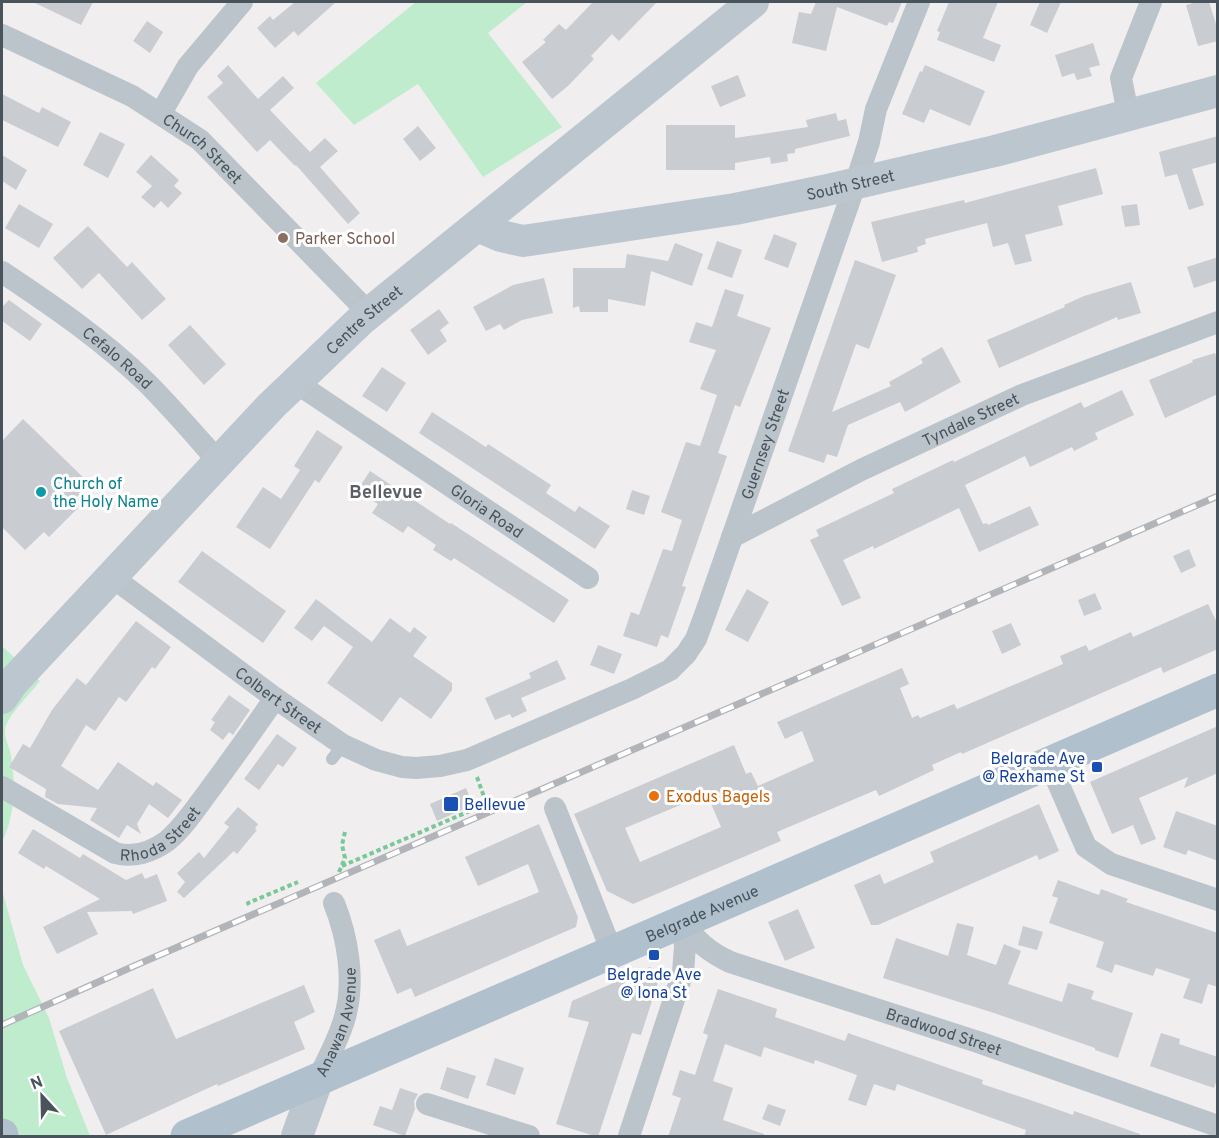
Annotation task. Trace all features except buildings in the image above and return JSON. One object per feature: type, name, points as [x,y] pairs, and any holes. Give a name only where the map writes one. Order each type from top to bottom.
[{"type":"main road","name":"Centre Street","points":[[5,690],[218,461],[295,382],[369,313],[753,2]]},
{"type":"main road","name":"South Street","points":[[478,226],[501,236],[523,241],[735,209],[995,151],[1218,91]]},
{"type":"main road","name":"Belgrade Avenue","points":[[187,1137],[1218,690]]},
{"type":"main road","name":"Anawan Avenue","points":[[297,1137],[317,1081]]},
{"type":"street","points":[[161,113],[188,66],[242,2]]},
{"type":"street","name":"Guernsey Street","points":[[471,765],[670,670],[686,654],[696,639],[856,182],[869,142],[876,109],[919,2]]},
{"type":"street","points":[[1128,114],[1121,78],[1151,2]]},
{"type":"street","name":"Church Street","points":[[2,35],[132,96],[200,140],[369,313]]},
{"type":"street","name":"Cefalo Road","points":[[2,272],[60,310],[105,345],[148,384],[218,461]]},
{"type":"street","name":"Tyndale Street","points":[[732,537],[861,470],[1022,395],[1218,322]]},
{"type":"street","name":"Gloria Road","points":[[295,382],[588,578]]},
{"type":"street","name":"Colbert Street","points":[[111,577],[275,698],[338,752],[402,767],[471,765]]},
{"type":"street","name":"Rhoda Street","points":[[2,787],[115,853],[125,856],[153,849],[166,842],[186,820],[275,698]]},
{"type":"street","points":[[1049,762],[1086,847],[1111,864],[1218,900]]},
{"type":"street","points":[[558,815],[612,952]]},
{"type":"street","name":"Anawan Avenue","points":[[317,1081],[340,1034],[348,999],[347,948],[344,931],[334,903]]},
{"type":"street","points":[[629,1137],[683,972],[685,946],[682,922]]},
{"type":"street","name":"Bradwood Street","points":[[682,922],[697,941],[711,953],[730,962],[978,1042],[1218,1126]]},
{"type":"street","points":[[428,1104],[529,1137]]},
{"type":"path","points":[[342,866],[487,806],[471,765]]},
{"type":"path","points":[[339,872],[345,858],[342,845],[345,832]]},
{"type":"path","points":[[249,905],[248,903],[298,882]]},
{"type":"green space","points":[[416,2],[527,2],[488,33],[562,127],[483,177],[418,84],[354,125],[316,83]]},
{"type":"green space","points":[[2,646],[40,681],[15,711],[5,729],[11,756],[14,789],[10,821],[2,842]]},
{"type":"green space","points":[[2,890],[23,965],[49,1018],[67,1078],[90,1136],[2,1136]]},
{"type":"railway","points":[[2,1025],[1218,496]]},
{"type":"place","name":"Parker School","points":[[283,238]]},
{"type":"place","name":"Church of the Holy Name","points":[[41,492]]},
{"type":"place","name":"Belgrade Ave @ Rexhame St","points":[[1097,767]]},
{"type":"place","name":"Exodus Bagels","points":[[654,796]]},
{"type":"place","name":"Bellevue","points":[[451,804]]},
{"type":"place","name":"Belgrade Ave @ Iona St","points":[[654,955]]},
{"type":"district","name":"Bellevue","points":[[386,492]]}]
